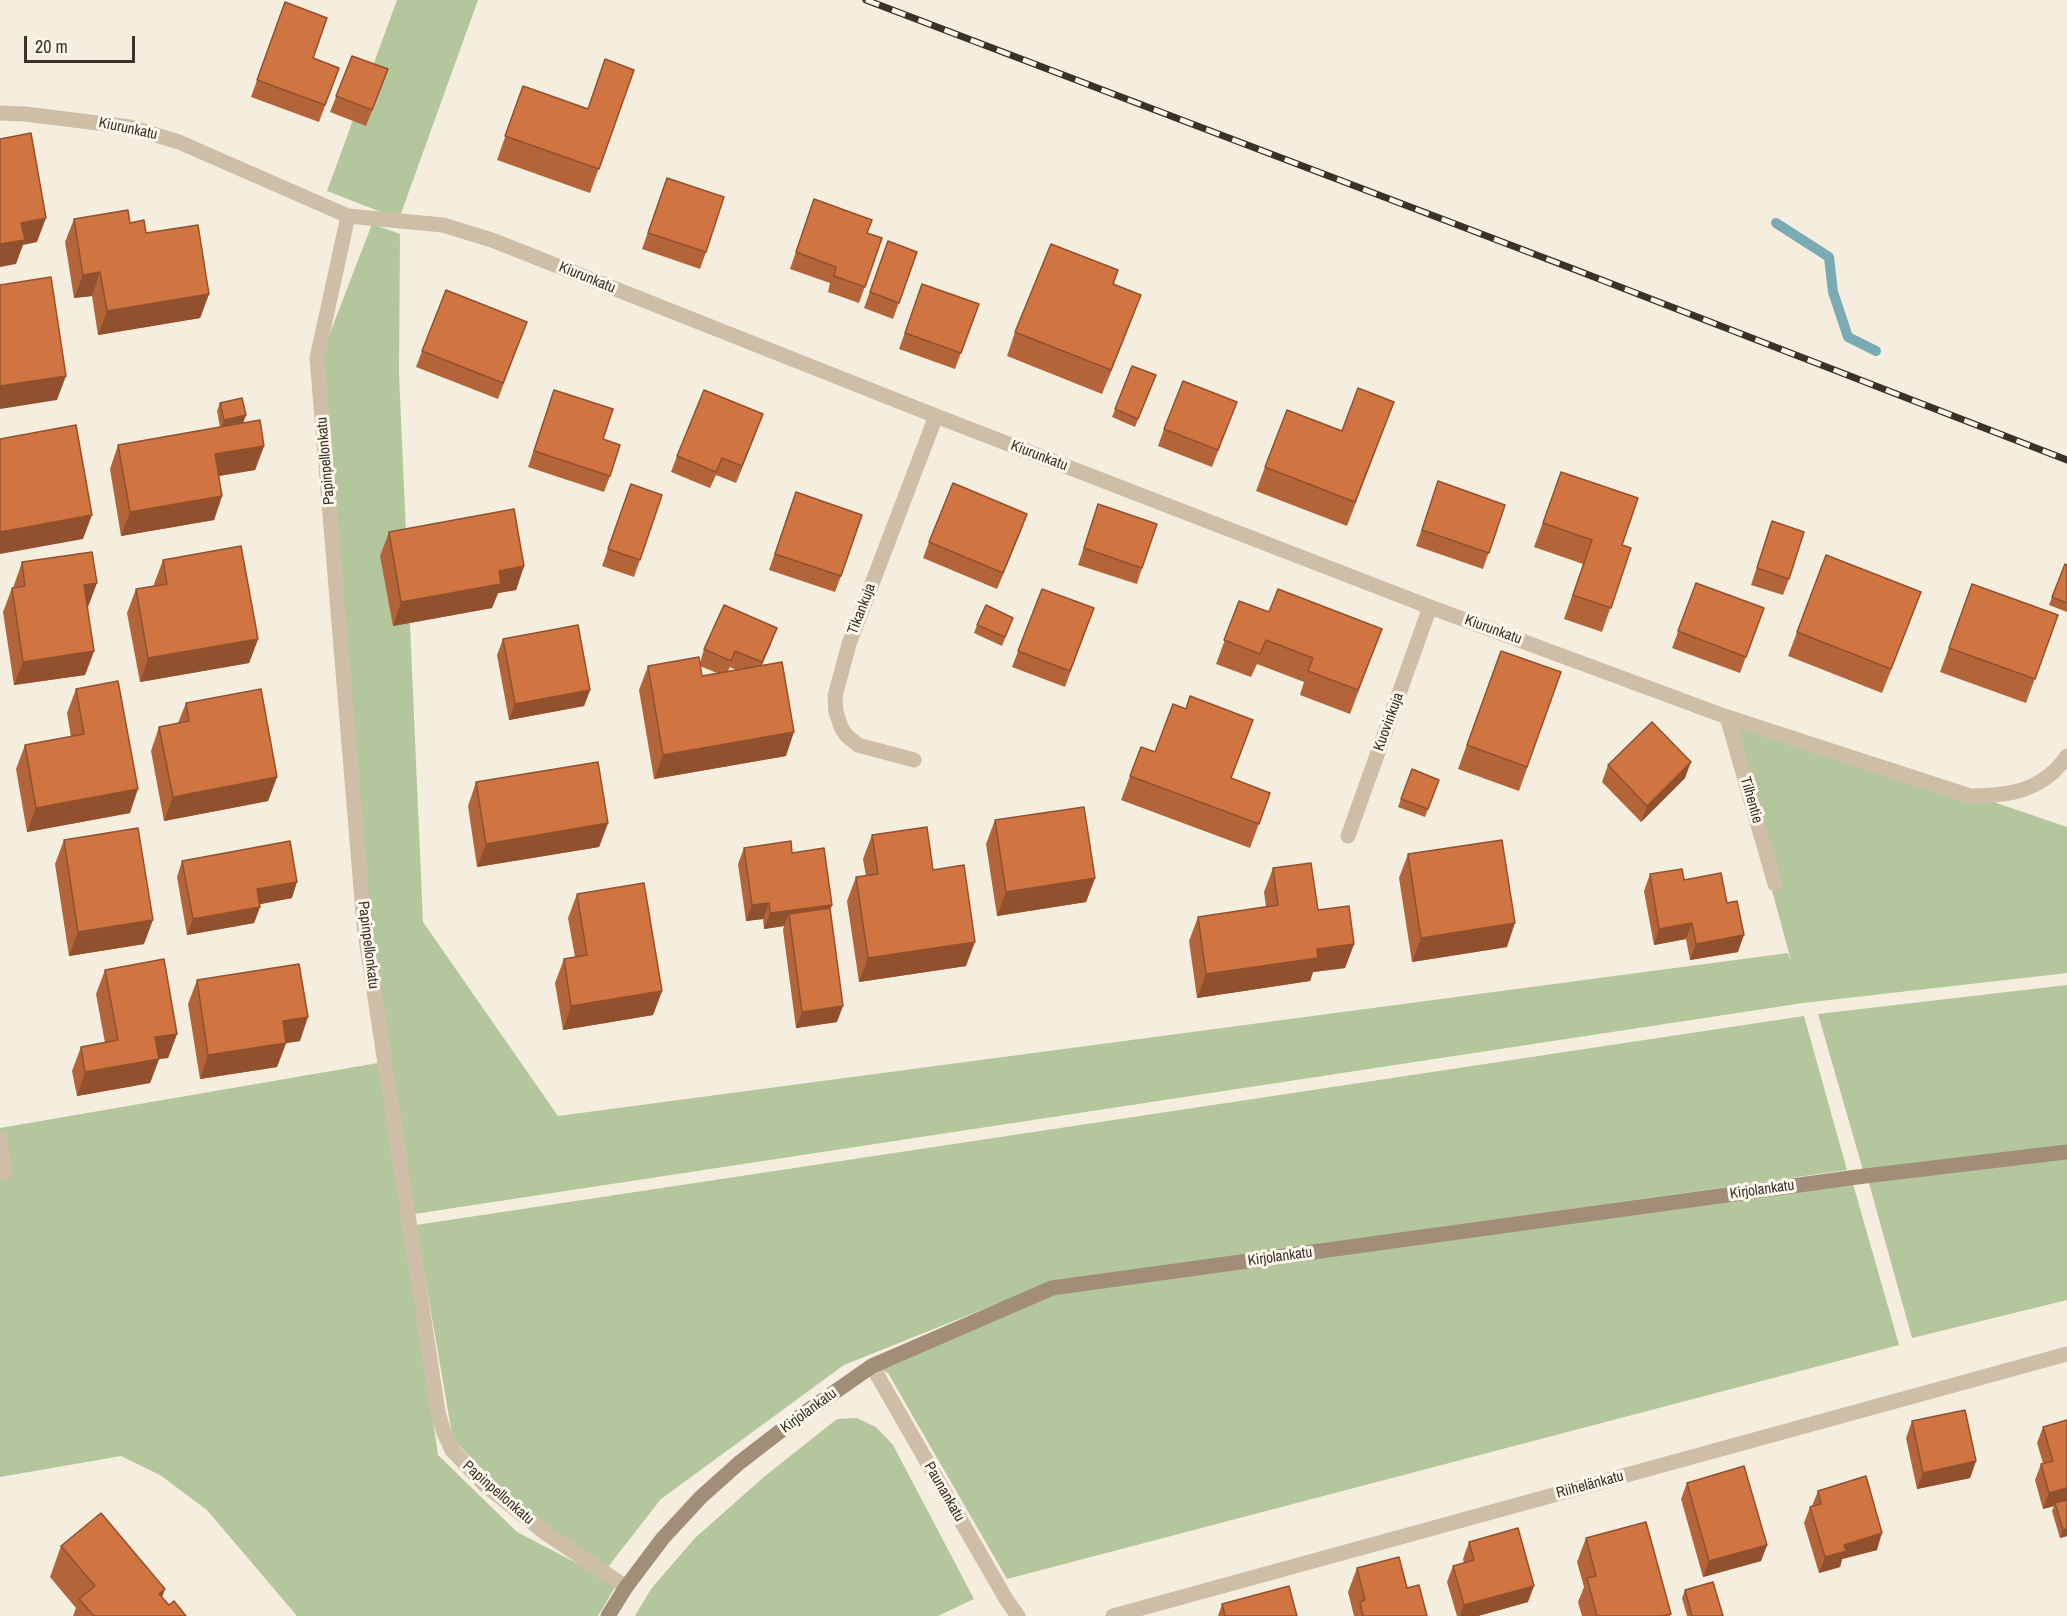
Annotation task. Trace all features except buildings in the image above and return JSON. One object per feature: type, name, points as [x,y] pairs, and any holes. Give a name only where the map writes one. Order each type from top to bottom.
[{"type":"main road","name":"Kirjolankatu","points":[[608,1616],[626,1587],[663,1538],[701,1497],[739,1463],[796,1419],[872,1366],[1052,1288],[1857,1177],[2067,1152]]},
{"type":"street","name":"Kiurunkatu","points":[[0,113],[77,119],[140,130],[179,142],[348,216],[443,225],[492,240],[936,416],[1430,607],[1727,717],[1970,796],[1996,796],[2021,792],[2058,770],[2067,756]]},
{"type":"street","name":"Papinpellonkatu","points":[[348,216],[317,358],[364,925],[438,1412],[444,1434],[452,1450],[479,1478],[548,1534],[626,1587]]},
{"type":"street","name":"Tikankuja","points":[[914,760],[858,745],[841,727],[836,712],[835,696],[849,644],[936,416]]},
{"type":"street","name":"Kuovinkuja","points":[[1348,836],[1430,607]]},
{"type":"street","name":"Tilhentie","points":[[1727,717],[1775,884]]},
{"type":"street","points":[[0,1139],[5,1173]]},
{"type":"street","name":"Riihelänkatu","points":[[1113,1616],[2067,1354]]},
{"type":"street","name":"Paunankatu","points":[[872,1366],[1018,1616]]},
{"type":"green space","points":[[397,0],[478,0],[399,219],[327,191]]},
{"type":"green space","points":[[372,224],[400,234],[399,373],[423,922],[558,1116],[1788,953],[1792,964],[1723,710],[2067,827],[2067,973],[1803,1003],[414,1214],[367,925],[320,359]]},
{"type":"green space","points":[[2067,985],[2067,1146],[1863,1170],[1818,1014]]},
{"type":"green space","points":[[1804,1016],[1847,1170],[1051,1282],[844,1365],[661,1499],[607,1568],[529,1515],[453,1440],[416,1225]]},
{"type":"green space","points":[[378,1063],[406,1234],[438,1455],[517,1532],[617,1584],[598,1616],[297,1616],[207,1510],[160,1475],[121,1456],[0,1477],[0,1128]]},
{"type":"green space","points":[[2067,1159],[2067,1300],[1912,1338],[1869,1183]]},
{"type":"green space","points":[[1853,1184],[1899,1345],[1007,1579],[888,1373],[872,1366],[1054,1295]]},
{"type":"green space","points":[[857,1418],[876,1427],[893,1445],[974,1599],[938,1616],[635,1616],[651,1589],[695,1538],[765,1476],[837,1419]]},
{"type":"waterway","points":[[1776,223],[1829,257],[1833,292],[1848,337],[1876,351]]},
{"type":"railway","points":[[866,0],[1576,270],[2067,460]]}]
